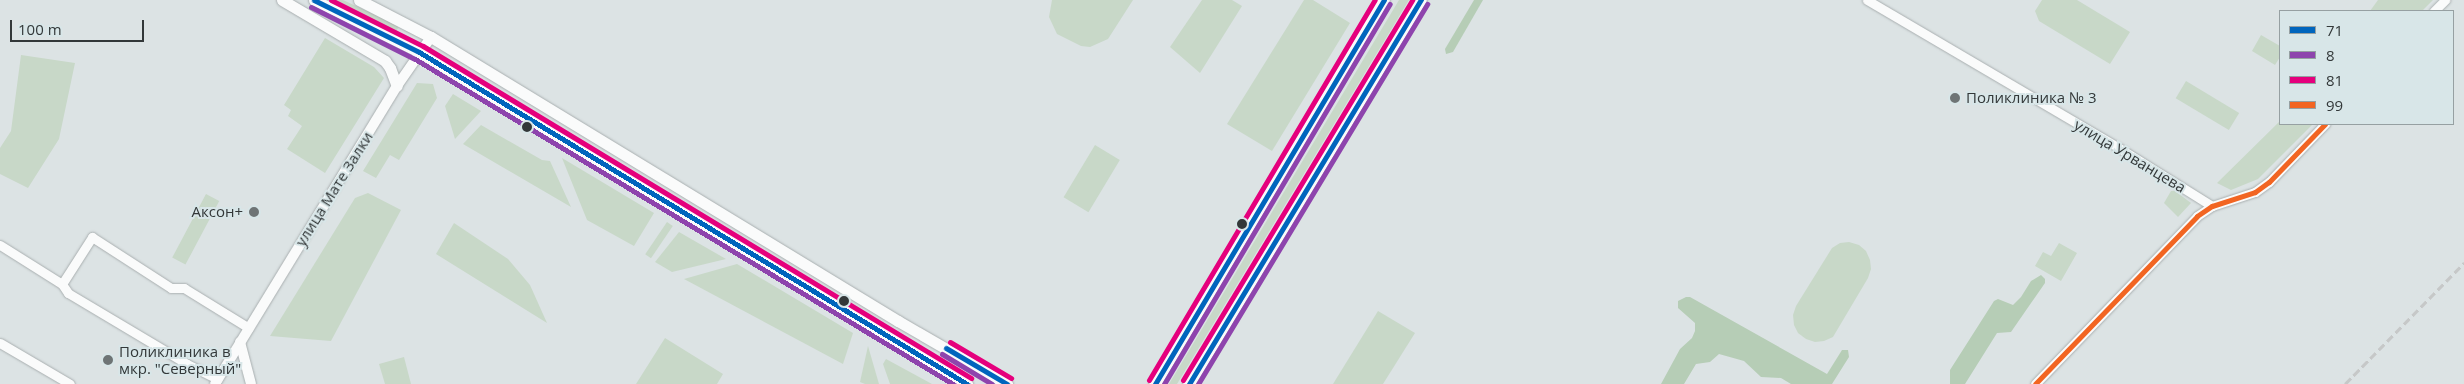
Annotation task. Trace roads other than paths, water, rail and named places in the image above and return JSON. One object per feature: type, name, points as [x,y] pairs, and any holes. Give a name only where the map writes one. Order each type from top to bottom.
[{"type":"main road","points":[[282,0],[385,61],[397,86]]},
{"type":"main road","points":[[314,0],[419,52],[967,384]]},
{"type":"main road","points":[[359,0],[431,37],[898,321],[1007,384]]},
{"type":"main road","points":[[1155,384],[1384,0]]},
{"type":"main road","points":[[1189,384],[1421,0]]},
{"type":"main road","points":[[710,228],[720,211]]},
{"type":"street","name":"улица Урванцева","points":[[1867,0],[2124,151],[2212,206]]},
{"type":"street","points":[[2435,10],[2445,0]]},
{"type":"street","name":"улица Мате Залки","points":[[216,382],[397,86],[431,37]]},
{"type":"street","points":[[2035,384],[2197,216],[2212,206],[2255,192],[2269,182],[2324,125]]},
{"type":"street","points":[[62,284],[92,237],[171,288],[184,288],[249,328]]},
{"type":"street","points":[[0,245],[62,284],[68,293],[216,382]]},
{"type":"street","points":[[240,342],[251,384]]},
{"type":"street","points":[[0,343],[70,384]]},
{"type":"railway","points":[[2345,384],[2464,263]]},
{"type":"place","name":"Поликлиника № 3","points":[[1955,98]]},
{"type":"place","name":"Аксон+","points":[[254,212]]},
{"type":"place","name":"Поликлиника в мкр. \"Северный\"","points":[[108,360]]}]
